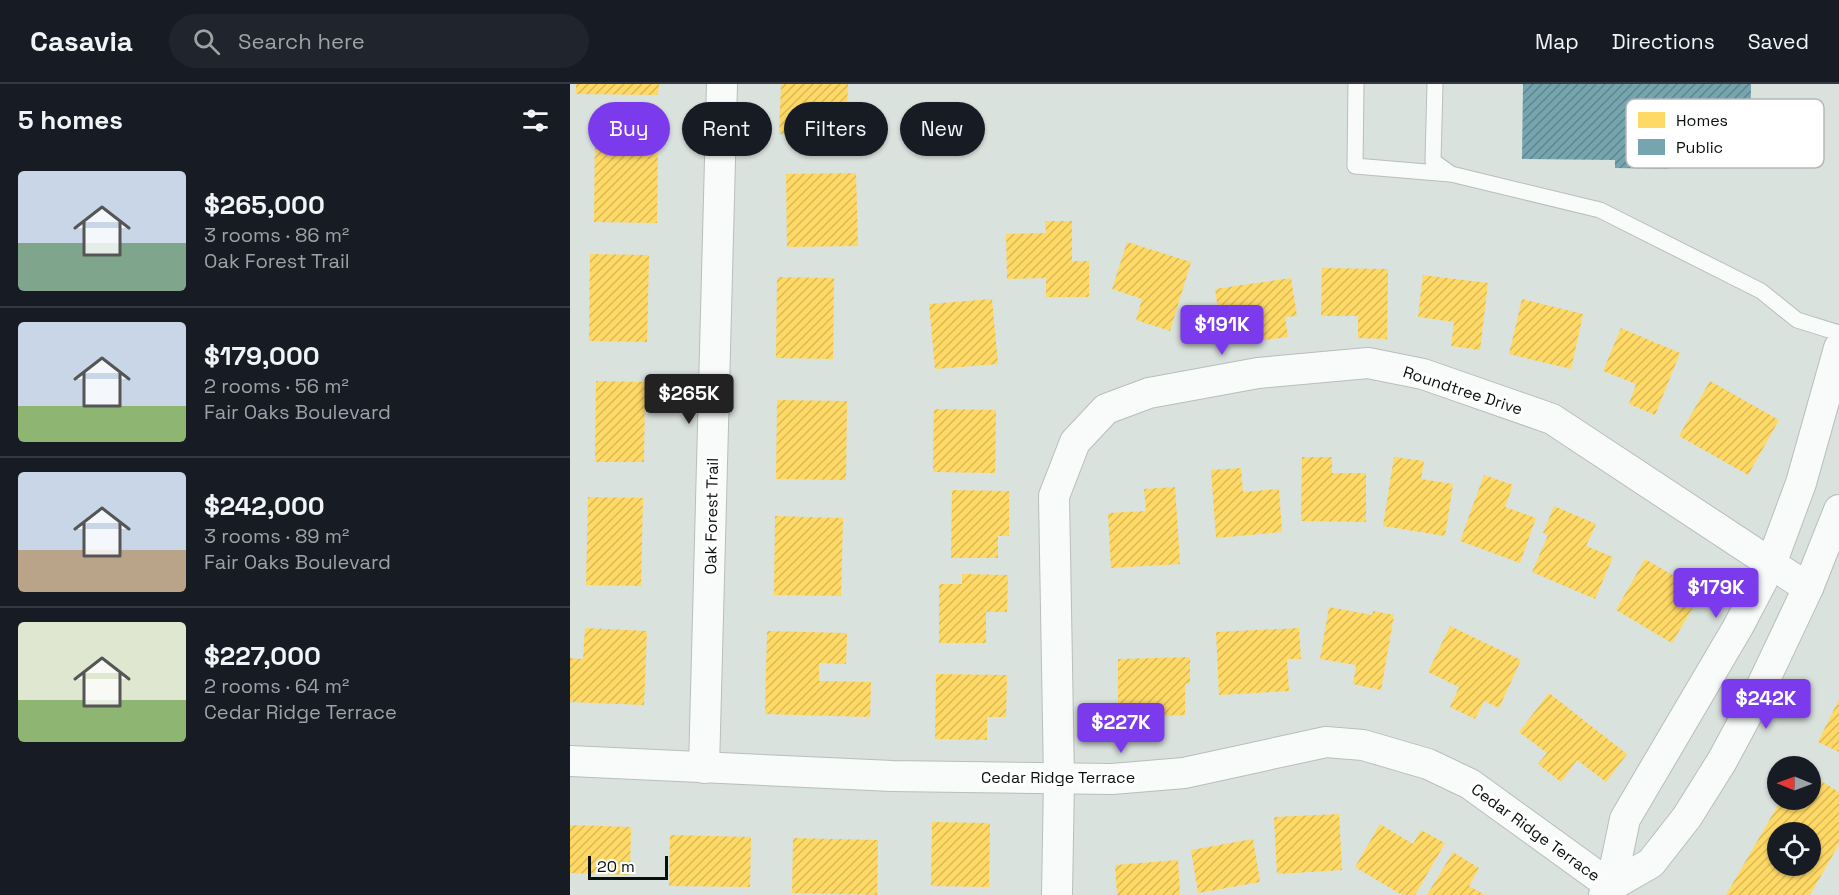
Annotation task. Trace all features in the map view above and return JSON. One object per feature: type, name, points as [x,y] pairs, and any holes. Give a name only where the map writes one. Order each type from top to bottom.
[{"type":"street","name":"Oak Forest Trail","points":[[704,768],[722,84]]},
{"type":"street","points":[[1608,891],[1625,819],[1738,627],[1771,564],[1801,483],[1839,348]]},
{"type":"street","name":"Roundtree Drive","points":[[1057,895],[1059,778],[1054,496],[1075,442],[1106,409],[1149,393],[1258,374],[1368,363],[1423,374],[1552,419],[1808,588]]},
{"type":"street","points":[[1608,891],[1651,862],[1687,817],[1722,762],[1757,696],[1808,588],[1839,510]]},
{"type":"street","name":"Cedar Ridge Terrace","points":[[570,760],[892,776],[1112,779],[1184,773],[1326,742],[1363,745],[1428,764],[1470,784],[1608,891]]},
{"type":"lane","points":[[1356,84],[1355,166],[1451,174],[1600,210],[1761,291],[1797,320],[1839,333]]},
{"type":"lane","points":[[1435,84],[1433,161],[1451,174]]},
{"type":"building: Homes","points":[[576,84],[659,84],[658,95],[576,94]]},
{"type":"building: Homes","points":[[781,84],[848,84],[847,102],[784,102],[784,134],[779,134]]},
{"type":"building: Homes","points":[[595,156],[658,156],[657,223],[594,222]]},
{"type":"building: Homes","points":[[856,173],[858,246],[787,247],[786,174]]},
{"type":"building: Homes","points":[[1045,221],[1072,221],[1072,261],[1089,261],[1089,297],[1046,297],[1046,278],[1007,279],[1006,234],[1046,233]]},
{"type":"building: Homes","points":[[1127,242],[1191,262],[1170,331],[1136,320],[1142,299],[1112,289]]},
{"type":"building: Homes","points":[[590,254],[649,255],[647,342],[589,341]]},
{"type":"building: Homes","points":[[1322,268],[1388,269],[1387,339],[1358,338],[1358,316],[1321,316]]},
{"type":"building: Homes","points":[[1423,275],[1488,283],[1480,350],[1451,346],[1454,322],[1418,317]]},
{"type":"building: Homes","points":[[777,277],[834,278],[833,359],[776,358]]},
{"type":"building: Homes","points":[[1291,278],[1297,316],[1285,317],[1288,337],[1249,342],[1248,335],[1222,338],[1215,289]]},
{"type":"building: Homes","points":[[992,299],[998,364],[935,369],[929,304]]},
{"type":"building: Homes","points":[[1522,299],[1583,314],[1571,369],[1509,354]]},
{"type":"building: Homes","points":[[1621,328],[1680,353],[1655,415],[1629,404],[1636,384],[1603,371]]},
{"type":"building: Homes","points":[[596,381],[645,382],[644,462],[595,462]]},
{"type":"building: Homes","points":[[1710,381],[1779,420],[1748,475],[1679,436]]},
{"type":"building: Homes","points":[[777,400],[847,401],[846,480],[776,479]]},
{"type":"building: Homes","points":[[934,409],[996,410],[995,473],[933,472]]},
{"type":"building: Homes","points":[[1302,457],[1332,457],[1332,473],[1366,473],[1366,522],[1301,521]]},
{"type":"building: Homes","points":[[1394,457],[1424,461],[1421,479],[1453,484],[1445,536],[1383,526]]},
{"type":"building: Homes","points":[[1241,468],[1243,492],[1279,489],[1282,532],[1216,538],[1211,470]]},
{"type":"building: Homes","points":[[1484,475],[1513,485],[1505,507],[1536,518],[1520,563],[1460,541]]},
{"type":"building: Homes","points":[[1175,487],[1180,564],[1111,568],[1108,513],[1146,511],[1144,489]]},
{"type":"building: Homes","points":[[952,490],[1009,491],[1009,536],[998,536],[998,558],[951,558]]},
{"type":"building: Homes","points":[[588,497],[643,498],[641,586],[586,585]]},
{"type":"building: Homes","points":[[1554,506],[1596,524],[1586,546],[1613,557],[1595,599],[1532,572],[1548,535],[1543,533]]},
{"type":"building: Homes","points":[[775,516],[843,518],[841,596],[774,595]]},
{"type":"building: Homes","points":[[1645,559],[1702,592],[1672,643],[1616,610]]},
{"type":"building: Homes","points":[[962,574],[1008,575],[1007,612],[986,612],[986,643],[939,643],[939,584],[962,584]]},
{"type":"building: Homes","points":[[1329,607],[1372,615],[1373,611],[1394,615],[1381,690],[1353,684],[1356,665],[1320,659]]},
{"type":"building: Homes","points":[[1450,626],[1521,660],[1499,708],[1484,701],[1475,719],[1450,707],[1459,687],[1428,672]]},
{"type":"building: Homes","points":[[585,628],[647,631],[644,705],[570,702],[570,658],[583,659]]},
{"type":"building: Homes","points":[[1299,628],[1301,659],[1287,659],[1289,691],[1219,695],[1216,632]]},
{"type":"building: Homes","points":[[767,631],[847,633],[846,664],[819,663],[819,681],[871,682],[870,717],[765,714]]},
{"type":"building: Homes","points":[[1190,657],[1190,683],[1185,684],[1185,715],[1157,716],[1157,707],[1118,707],[1118,659]]},
{"type":"building: Homes","points":[[936,674],[1007,675],[1006,717],[987,717],[987,740],[935,739]]},
{"type":"building: Homes","points":[[1549,693],[1627,754],[1606,782],[1577,760],[1561,782],[1538,764],[1547,753],[1519,732]]},
{"type":"building: Homes","points":[[1839,699],[1839,752],[1818,742]]},
{"type":"building: Homes","points":[[1821,781],[1839,792],[1839,844],[1821,876],[1821,822],[1768,822],[1775,810],[1821,810]]},
{"type":"building: Homes","points":[[1339,814],[1342,870],[1277,874],[1274,817]]},
{"type":"building: Homes","points":[[932,822],[990,823],[989,887],[931,886]]},
{"type":"building: Homes","points":[[1380,824],[1413,844],[1421,830],[1445,843],[1415,895],[1402,895],[1355,867]]},
{"type":"building: Homes","points":[[1767,824],[1767,876],[1821,876],[1810,895],[1726,895]]},
{"type":"building: Homes","points":[[570,825],[631,827],[630,875],[570,873]]},
{"type":"building: Homes","points":[[670,835],[751,837],[750,887],[669,886]]},
{"type":"building: Homes","points":[[793,838],[878,840],[877,895],[792,893]]},
{"type":"building: Homes","points":[[1253,839],[1260,882],[1198,893],[1191,850]]},
{"type":"building: Homes","points":[[1453,852],[1479,868],[1469,886],[1485,895],[1427,895]]},
{"type":"building: Homes","points":[[1178,860],[1180,895],[1117,895],[1115,865]]},
{"type":"building: Public","points":[[1523,84],[1751,84],[1751,99],[1626,99],[1626,168],[1669,169],[1615,168],[1615,160],[1522,159]]}]
